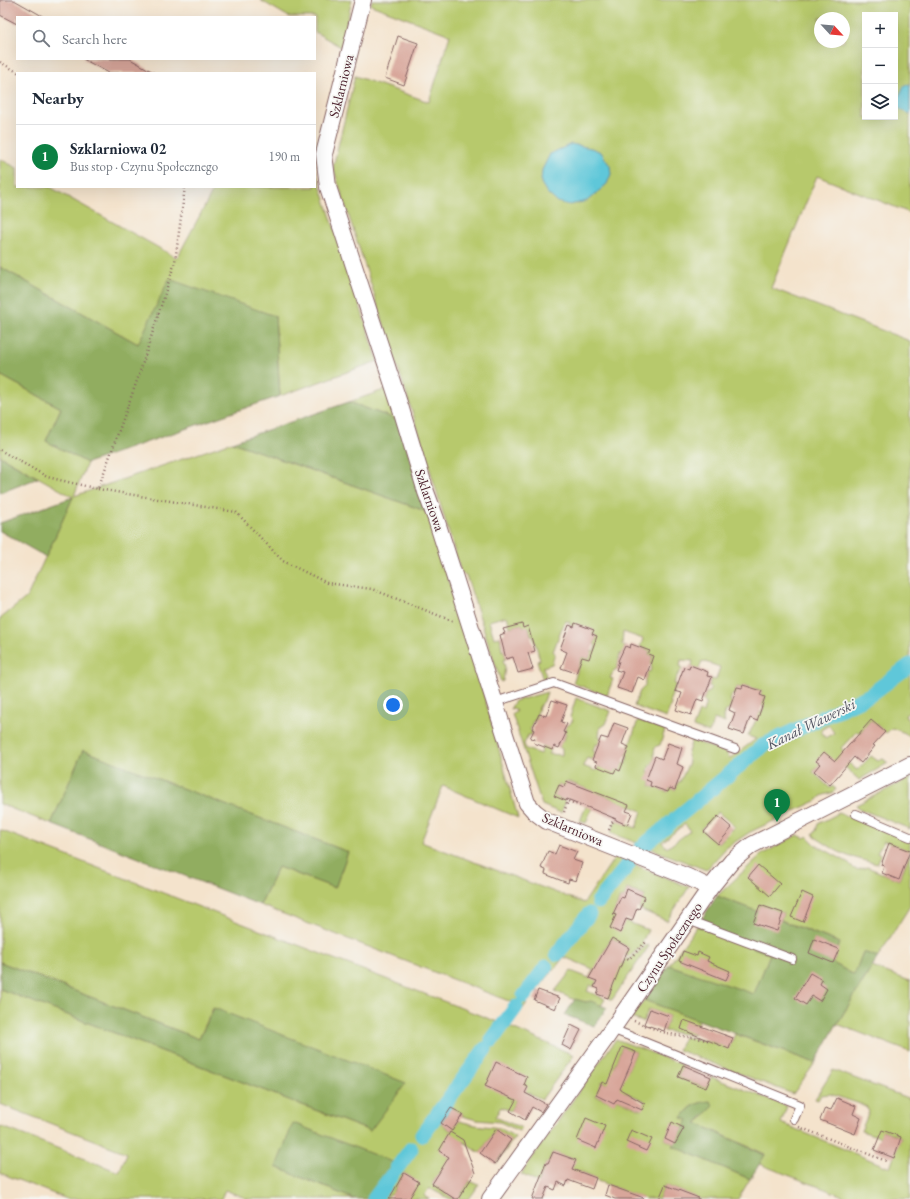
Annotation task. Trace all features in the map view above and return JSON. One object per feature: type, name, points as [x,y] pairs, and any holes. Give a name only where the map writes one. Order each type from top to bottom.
[{"type":"street","name":"Szklarniowa","points":[[363,0],[324,154],[328,187],[528,803],[535,812],[547,820],[688,876],[710,888]]},
{"type":"street","name":"Czynu Społecznego","points":[[490,1199],[615,1030],[710,888],[732,861],[752,845],[910,764]]},
{"type":"lane","points":[[496,702],[554,683],[735,749]]},
{"type":"lane","points":[[856,814],[910,837]]},
{"type":"lane","points":[[688,920],[792,959]]},
{"type":"lane","points":[[615,1030],[800,1105],[794,1119]]},
{"type":"path","points":[[0,62],[17,72]]},
{"type":"path","points":[[98,489],[139,375],[175,262],[185,188]]},
{"type":"path","points":[[0,450],[47,477],[98,489],[236,512],[283,561],[327,583],[372,590],[471,629]]},
{"type":"path","points":[[563,814],[568,801],[581,806]]},
{"type":"path","points":[[608,832],[614,818]]},
{"type":"path","points":[[624,956],[629,959],[647,941]]},
{"type":"path","points":[[615,1030],[626,1018],[664,1032],[697,1037],[711,1041]]},
{"type":"path","points":[[794,1119],[800,1128],[886,1161]]},
{"type":"green space","points":[[260,0],[352,0],[341,47],[316,33],[316,16],[287,16]]},
{"type":"green space","points":[[372,0],[910,0],[910,213],[817,176],[771,288],[910,341],[910,712],[905,715],[910,724],[910,737],[905,733],[892,728],[886,733],[871,720],[859,733],[857,731],[841,748],[848,755],[844,759],[857,770],[871,756],[878,761],[882,758],[888,763],[859,780],[845,767],[820,764],[813,772],[830,788],[832,786],[836,789],[832,793],[822,796],[818,800],[750,832],[726,848],[706,870],[611,833],[616,820],[636,828],[642,811],[598,793],[586,823],[580,821],[592,791],[567,781],[564,787],[559,785],[554,796],[566,801],[561,813],[542,805],[512,714],[516,712],[514,708],[510,709],[515,701],[547,692],[544,701],[539,707],[535,721],[533,721],[530,729],[532,732],[531,735],[528,735],[524,744],[526,749],[540,754],[543,746],[551,749],[549,754],[562,755],[562,749],[559,747],[562,740],[564,740],[566,733],[564,732],[567,725],[569,725],[573,720],[570,717],[576,698],[611,711],[606,724],[600,728],[599,736],[601,737],[598,745],[596,744],[593,751],[595,752],[592,760],[587,758],[583,766],[596,771],[598,767],[620,770],[623,762],[626,763],[628,756],[626,755],[638,720],[665,730],[660,745],[655,749],[655,756],[648,771],[651,782],[650,786],[668,792],[670,788],[675,790],[678,782],[680,782],[689,762],[687,755],[692,740],[727,753],[729,759],[756,739],[748,736],[760,712],[762,713],[764,706],[762,705],[765,697],[760,695],[762,691],[744,685],[742,688],[737,687],[734,695],[732,694],[730,701],[732,702],[729,710],[726,711],[723,716],[725,723],[714,719],[709,733],[693,727],[699,712],[703,713],[706,702],[703,701],[706,693],[708,693],[711,687],[709,686],[711,679],[716,680],[720,667],[702,661],[699,669],[692,666],[693,661],[681,660],[680,667],[682,668],[674,683],[676,684],[670,700],[671,704],[666,718],[634,706],[640,691],[645,686],[648,671],[650,672],[652,665],[650,664],[653,656],[648,654],[650,651],[640,647],[643,639],[623,632],[622,645],[625,647],[622,654],[620,654],[616,670],[615,669],[610,678],[613,679],[607,696],[573,683],[582,657],[589,659],[592,651],[594,652],[596,645],[594,644],[597,636],[592,634],[593,630],[575,624],[574,627],[569,625],[570,622],[566,621],[553,652],[555,653],[552,664],[543,667],[547,679],[543,680],[537,661],[540,660],[533,635],[531,635],[529,627],[523,628],[522,624],[510,627],[507,616],[489,621],[494,638],[500,637],[502,651],[504,650],[506,659],[503,660],[505,667],[503,681],[501,682],[466,575],[461,573],[420,436],[333,167],[355,76],[429,102],[450,35],[371,5]],"holes":[[[829,725],[834,733],[825,738],[821,730]],[[718,812],[735,827],[718,844],[701,829]],[[685,824],[690,831],[667,848],[662,842]]]},
{"type":"green space","points":[[0,159],[16,167],[16,188],[52,188],[177,258],[214,188],[316,188],[316,172],[378,361],[280,396],[275,316],[138,344],[0,267]]},
{"type":"green space","points":[[0,267],[138,344],[169,279],[275,316],[280,396],[87,463],[46,441],[61,408],[0,375]]},
{"type":"green space","points":[[0,375],[61,408],[46,441],[87,463],[74,496],[232,442],[428,512],[483,692],[518,818],[443,786],[421,842],[584,903],[615,857],[689,887],[667,921],[639,909],[645,896],[627,889],[624,898],[620,897],[613,916],[648,930],[642,942],[644,944],[629,957],[625,954],[629,948],[612,938],[603,953],[623,964],[626,958],[629,960],[647,945],[649,946],[612,1000],[608,998],[597,980],[594,987],[590,985],[587,991],[605,999],[601,1006],[574,1000],[555,991],[571,971],[589,978],[593,969],[564,957],[529,1000],[510,1027],[574,1055],[542,1099],[510,1085],[504,1094],[516,1100],[510,1111],[501,1107],[495,1117],[522,1128],[519,1131],[500,1122],[477,1120],[462,1116],[463,1114],[451,1108],[441,1123],[451,1131],[459,1121],[475,1125],[500,1128],[515,1137],[496,1164],[511,1140],[496,1129],[480,1153],[464,1142],[454,1160],[439,1173],[432,1184],[455,1199],[450,1199],[429,1188],[424,1196],[430,1199],[398,1199],[390,1194],[386,1199],[369,1199],[395,1163],[276,1167],[354,1199],[248,1199],[225,1190],[221,1199],[67,1199],[0,1173],[0,1126],[119,1172],[127,1153],[0,1104],[0,989],[370,1131],[213,1008],[199,1039],[0,962],[0,830],[500,1023],[514,1003],[260,905],[278,867],[335,888],[348,852],[84,751],[51,824],[0,804],[0,619],[27,597],[73,497],[0,456]],"holes":[[[404,1173],[415,1180],[411,1186],[415,1189],[411,1195],[407,1193],[403,1198],[393,1192]]]},
{"type":"green space","points":[[387,389],[398,420],[349,402]]},
{"type":"green space","points":[[349,402],[398,420],[428,512],[232,442]]},
{"type":"green space","points":[[0,456],[38,478],[0,493]]},
{"type":"green space","points":[[73,497],[46,557],[0,531],[0,523]]},
{"type":"green space","points":[[83,750],[348,852],[335,888],[278,867],[260,905],[51,824]]},
{"type":"green space","points":[[910,778],[910,829],[860,809],[856,805]]},
{"type":"green space","points":[[839,813],[910,841],[910,851],[884,841],[877,853],[881,855],[877,864],[848,856],[837,851],[815,837],[813,833],[816,831],[818,824]]},
{"type":"green space","points":[[797,835],[805,838],[807,836],[816,845],[849,863],[857,870],[867,867],[899,880],[910,854],[910,906],[878,957],[863,952],[855,975],[833,963],[840,943],[781,920],[783,913],[760,905],[758,912],[717,896],[761,855]]},
{"type":"green space","points":[[717,896],[840,943],[833,963],[854,975],[863,952],[878,957],[815,1063],[644,1000],[669,965],[754,994],[770,954],[697,926]]},
{"type":"green space","points":[[697,926],[770,954],[754,995],[669,965]]},
{"type":"green space","points":[[0,962],[199,1039],[214,1008],[406,1083],[370,1131],[0,989]]},
{"type":"green space","points":[[872,967],[910,981],[910,1052],[837,1024]]},
{"type":"green space","points":[[575,999],[586,1002],[591,1001],[607,1008],[594,1026],[565,1015]]},
{"type":"green space","points":[[644,1000],[699,1020],[694,1035],[664,1031],[669,1016],[649,1009],[643,1022],[631,1018]]},
{"type":"green space","points":[[735,1034],[815,1063],[793,1094],[678,1050],[684,1037],[712,1042],[729,1048]]},
{"type":"green space","points":[[616,1039],[683,1065],[678,1077],[706,1088],[711,1077],[787,1106],[781,1123],[890,1168],[901,1137],[883,1130],[880,1137],[861,1131],[869,1112],[866,1106],[830,1094],[821,1095],[818,1100],[815,1099],[833,1070],[910,1099],[910,1199],[851,1199],[759,1164],[765,1154],[696,1123],[705,1116],[703,1102],[694,1105],[686,1112],[688,1120],[684,1128],[673,1123],[665,1139],[675,1144],[673,1146],[750,1179],[738,1199],[700,1199],[665,1185],[659,1199],[645,1199],[595,1180],[596,1178],[582,1172],[568,1180],[575,1160],[553,1152],[548,1163],[546,1163],[538,1183],[521,1174]],"holes":[[[622,1047],[636,1052],[627,1072],[614,1067]],[[602,1082],[645,1101],[641,1110],[617,1099],[614,1103],[596,1096]]]},
{"type":"green space","points":[[710,1101],[713,1104],[711,1109],[696,1123],[765,1155],[750,1179],[673,1146],[688,1120],[682,1118],[685,1114],[697,1104]]},
{"type":"green space","points":[[293,1123],[395,1163],[369,1199],[354,1199],[276,1167]]},
{"type":"green space","points":[[470,1181],[479,1185],[469,1199],[458,1199]]},
{"type":"water","points":[[910,84],[910,115],[898,107],[898,98],[904,86]]},
{"type":"water","points":[[571,144],[591,148],[601,152],[610,166],[611,174],[607,184],[587,201],[570,205],[557,202],[547,193],[541,183],[542,170],[550,154]]},
{"type":"building","points":[[0,0],[14,0],[42,16],[16,16],[16,23],[0,15]]},
{"type":"building","points":[[398,36],[418,43],[404,85],[385,78]]},
{"type":"building","points":[[85,60],[132,60],[153,72],[107,72]]},
{"type":"building","points":[[575,623],[594,630],[592,634],[597,636],[589,659],[582,657],[576,673],[561,668],[567,652],[560,649],[569,625],[574,627]]},
{"type":"building","points":[[522,624],[523,628],[528,626],[535,651],[528,653],[533,669],[518,673],[513,657],[506,659],[500,635],[505,633],[503,629]]},
{"type":"building","points":[[631,644],[650,651],[648,654],[653,656],[645,680],[638,677],[632,693],[617,688],[623,672],[616,670],[618,661],[625,646],[630,648]]},
{"type":"building","points":[[690,665],[708,672],[707,676],[712,677],[703,701],[697,699],[691,715],[676,710],[682,693],[675,691],[684,667],[689,669]]},
{"type":"building","points":[[743,685],[762,691],[760,695],[765,697],[757,721],[750,718],[744,734],[729,729],[735,713],[729,710],[737,687],[742,688]]},
{"type":"building","points":[[552,700],[567,705],[561,722],[567,724],[563,732],[566,733],[559,748],[554,746],[552,750],[534,743],[535,739],[530,738],[534,730],[532,729],[539,714],[546,716]]},
{"type":"building","points":[[871,720],[885,732],[873,745],[875,746],[861,763],[854,757],[830,785],[814,771],[820,764],[816,761],[824,752],[835,761]]},
{"type":"building","points":[[614,723],[628,728],[622,744],[629,747],[620,771],[616,769],[614,773],[596,766],[597,762],[592,760],[601,737],[608,739]]},
{"type":"building","points":[[668,743],[682,748],[677,764],[683,767],[675,790],[670,788],[668,792],[650,786],[651,782],[646,780],[655,756],[662,759]]},
{"type":"building","points":[[566,781],[629,805],[626,811],[632,813],[627,825],[567,799],[566,801],[554,796],[559,785],[564,787]]},
{"type":"building","points":[[718,816],[732,828],[718,844],[704,832]]},
{"type":"building","points":[[889,843],[910,851],[899,880],[882,873],[884,866],[881,865]]},
{"type":"building","points":[[559,845],[577,852],[573,860],[582,863],[576,881],[569,879],[568,883],[545,874],[546,870],[541,868],[548,851],[555,854]]},
{"type":"building","points":[[758,865],[780,884],[770,896],[748,877]]},
{"type":"building","points":[[627,889],[645,897],[639,909],[637,908],[632,921],[626,919],[620,933],[610,928],[616,915],[613,914],[621,897],[624,898]]},
{"type":"building","points":[[802,892],[813,897],[803,922],[791,917]]},
{"type":"building","points":[[760,905],[783,913],[777,931],[753,923]]},
{"type":"building","points":[[612,938],[629,948],[608,998],[597,994],[599,989],[594,987],[597,981],[589,978]]},
{"type":"building","points":[[814,939],[839,949],[833,963],[809,953]]},
{"type":"building","points":[[683,951],[697,956],[698,952],[709,957],[707,961],[730,971],[726,980],[679,961]]},
{"type":"building","points":[[810,973],[822,980],[820,984],[827,989],[820,1001],[812,996],[806,1005],[795,998]]},
{"type":"building","points":[[538,990],[560,998],[555,1009],[534,1000]]},
{"type":"building","points":[[650,1009],[669,1016],[664,1031],[644,1024]]},
{"type":"building","points":[[684,1020],[733,1038],[729,1049],[681,1029]]},
{"type":"building","points":[[571,1025],[581,1030],[571,1050],[562,1045]]},
{"type":"building","points":[[622,1047],[636,1052],[620,1089],[645,1104],[642,1110],[617,1099],[614,1104],[596,1095],[602,1082],[607,1084]]},
{"type":"building","points":[[496,1062],[527,1077],[524,1085],[528,1087],[525,1093],[546,1104],[541,1112],[532,1107],[525,1120],[510,1111],[516,1100],[485,1086]]},
{"type":"building","points":[[683,1065],[711,1077],[706,1088],[678,1077]]},
{"type":"building","points":[[837,1098],[856,1106],[853,1114],[861,1118],[855,1134],[820,1120],[825,1108],[831,1110]]},
{"type":"building","points":[[451,1108],[463,1114],[452,1131],[441,1123]]},
{"type":"building","points":[[586,1118],[605,1126],[596,1148],[577,1140]]},
{"type":"building","points":[[672,1122],[684,1128],[675,1144],[665,1139]]},
{"type":"building","points":[[496,1129],[511,1140],[495,1164],[480,1153]]},
{"type":"building","points":[[631,1130],[652,1139],[646,1151],[626,1142]]},
{"type":"building","points":[[882,1130],[901,1137],[894,1158],[874,1150]]},
{"type":"building","points":[[450,1132],[463,1140],[475,1173],[458,1199],[455,1199],[432,1184],[449,1157],[439,1151]]},
{"type":"building","points":[[553,1152],[576,1160],[572,1169],[596,1178],[592,1189],[568,1180],[566,1186],[558,1182],[555,1190],[548,1187],[543,1199],[532,1199],[546,1163],[548,1163]]},
{"type":"building","points":[[404,1173],[419,1182],[409,1199],[389,1199]]},
{"type":"building","points":[[608,1185],[644,1199],[615,1199],[605,1195]]},
{"type":"building","points":[[665,1185],[699,1198],[699,1199],[659,1199]]},
{"type":"waterway","name":"Kanał Wawerski","points":[[642,847],[764,745],[870,695],[910,665]]},
{"type":"waterway","name":"Kanał Wawerski","points":[[598,902],[628,865]]},
{"type":"waterway","name":"Kanał Wawerski","points":[[557,954],[589,914]]},
{"type":"waterway","name":"Kanał Wawerski","points":[[524,996],[546,967]]},
{"type":"waterway","name":"Kanał Wawerski","points":[[492,1040],[516,1007]]},
{"type":"waterway","name":"Kanał Wawerski","points":[[422,1135],[485,1049]]},
{"type":"waterway","name":"Kanał Wawerski","points":[[397,1168],[411,1149]]},
{"type":"waterway","name":"Kanał Wawerski","points":[[374,1199],[392,1175]]},
{"type":"place","name":"Szklarniowa 02","points":[[777,822]]}]
